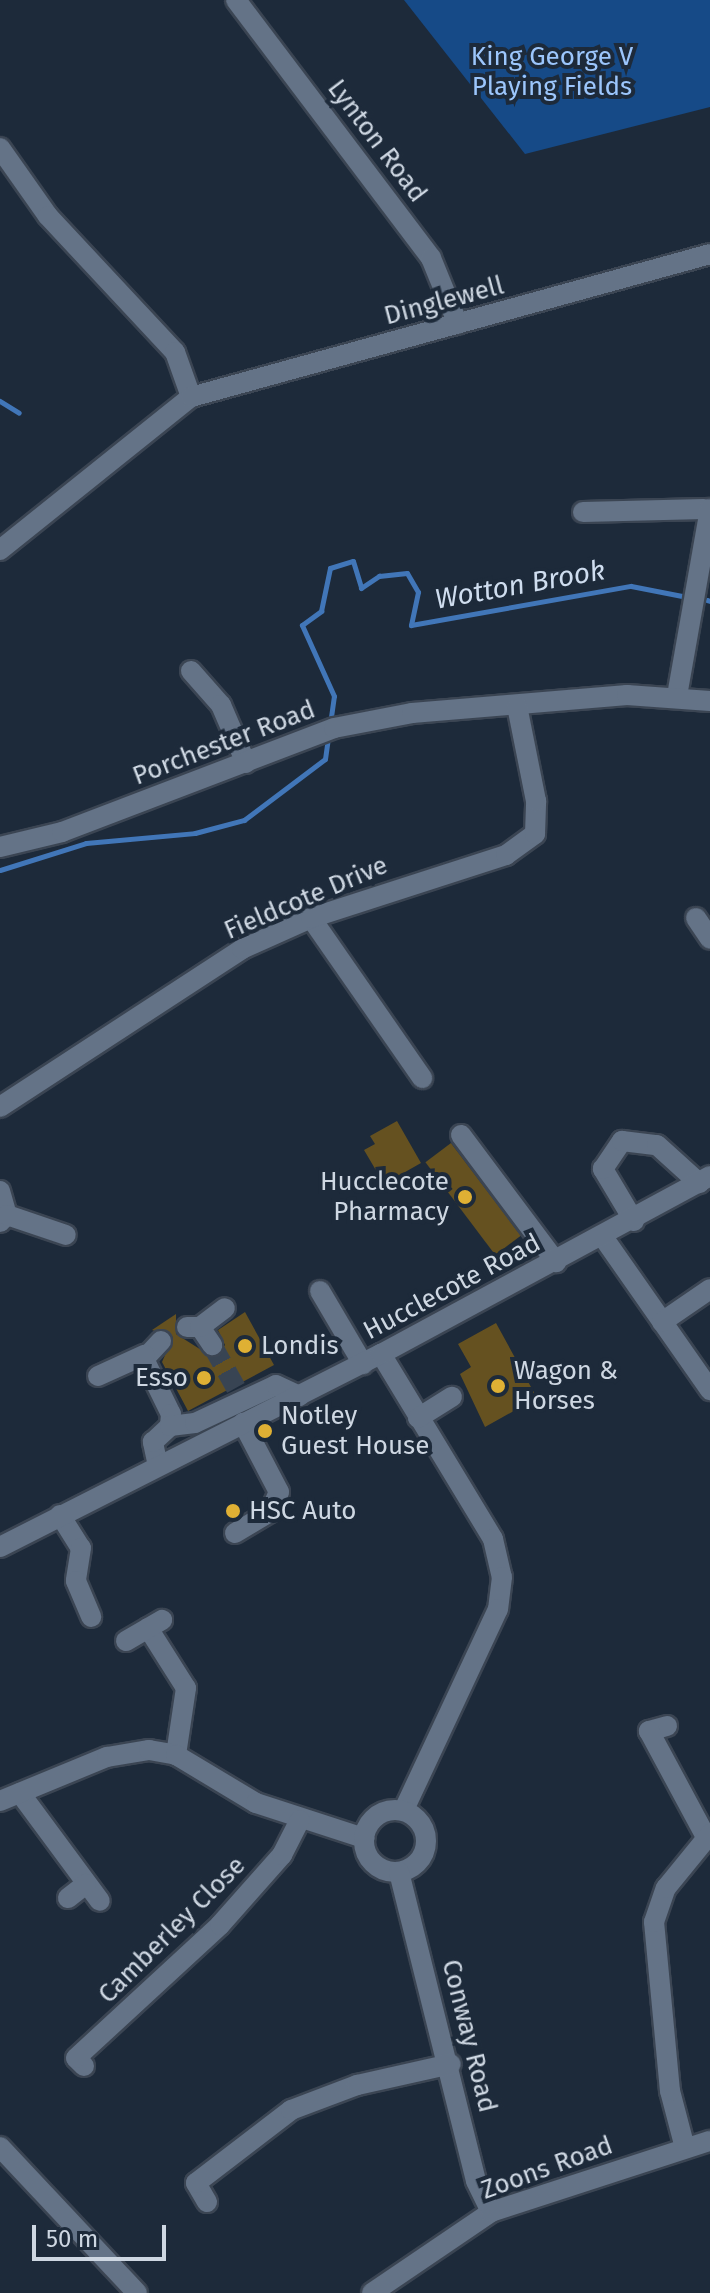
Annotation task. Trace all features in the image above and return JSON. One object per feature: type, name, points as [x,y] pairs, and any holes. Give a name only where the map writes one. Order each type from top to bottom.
[{"type":"street","name":"Lynton Road","points":[[236,0],[431,258],[458,324]]},
{"type":"street","points":[[0,148],[48,216],[175,352],[191,397],[0,550]]},
{"type":"street","name":"Dinglewell","points":[[191,397],[710,254]]},
{"type":"street","points":[[583,512],[707,509],[677,696]]},
{"type":"street","points":[[191,671],[221,705],[246,763]]},
{"type":"street","name":"Porchester Road","points":[[0,847],[246,763],[329,729],[412,713],[677,696],[710,701]]},
{"type":"street","name":"Fieldcote Drive","points":[[0,1107],[242,949],[311,918],[506,855],[535,834],[536,801],[517,706]]},
{"type":"street","points":[[311,918],[422,1078]]},
{"type":"street","points":[[696,918],[710,939]]},
{"type":"street","points":[[461,1135],[556,1262]]},
{"type":"street","points":[[634,1221],[603,1169],[622,1141],[657,1145],[704,1180]]},
{"type":"street","name":"Hucclecote Road","points":[[0,1547],[372,1359],[406,1330],[495,1294],[634,1221],[704,1180]]},
{"type":"street","points":[[0,1191],[3,1219],[66,1235]]},
{"type":"street","points":[[603,1237],[710,1390]]},
{"type":"street","points":[[472,1284],[495,1294]]},
{"type":"street","points":[[662,1322],[710,1289]]},
{"type":"street","points":[[320,1291],[418,1418],[493,1539],[502,1577],[498,1609],[404,1810]]},
{"type":"street","points":[[212,1345],[194,1327],[225,1308]]},
{"type":"street","points":[[98,1376],[144,1355],[161,1341]]},
{"type":"street","points":[[144,1355],[171,1414],[170,1426]]},
{"type":"street","points":[[158,1466],[153,1442],[170,1426],[195,1423],[243,1392],[276,1385],[300,1396]]},
{"type":"street","points":[[418,1418],[452,1397]]},
{"type":"street","points":[[235,1533],[270,1512],[279,1492],[243,1423]]},
{"type":"street","points":[[60,1515],[81,1548],[76,1581],[91,1617]]},
{"type":"street","points":[[126,1641],[155,1624],[186,1688],[176,1755]]},
{"type":"street","points":[[649,1732],[708,1834],[666,1888],[654,1922],[670,2091],[685,2148]]},
{"type":"street","points":[[0,1801],[107,1757],[176,1755],[256,1803],[300,1820],[364,1838]]},
{"type":"street","points":[[20,1793],[100,1901]]},
{"type":"street","points":[[404,1810],[421,1823],[426,1848],[399,1872],[375,1864],[364,1838],[377,1815],[404,1810]]},
{"type":"street","name":"Camberley Close","points":[[75,2057],[220,1925],[282,1855],[300,1820]]},
{"type":"street","name":"Conway Road","points":[[399,1872],[451,2064],[476,2181],[491,2212]]},
{"type":"street","points":[[68,1898],[86,1884]]},
{"type":"street","points":[[207,2202],[191,2176],[291,2110],[357,2085],[451,2064]]},
{"type":"street","name":"Zoons Road","points":[[372,2293],[491,2212],[710,2141]]},
{"type":"street","points":[[0,2147],[137,2293]]},
{"type":"green space","name":"King George V Playing Fields","points":[[404,0],[710,0],[710,107],[525,154]]},
{"type":"building","points":[[397,1121],[421,1163],[384,1184],[364,1150],[375,1144],[370,1136]]},
{"type":"building","points":[[451,1143],[521,1236],[495,1255],[425,1162]]},
{"type":"building","points":[[245,1312],[274,1365],[188,1411],[162,1362],[173,1337],[152,1330],[176,1314],[176,1334],[214,1358],[225,1345],[218,1330]]},
{"type":"building","name":"Wagon & Horses","points":[[496,1323],[537,1398],[485,1427],[460,1374],[471,1367],[458,1344]]},
{"type":"waterway","points":[[0,401],[19,413]]},
{"type":"waterway","name":"Wotton Brook","points":[[330,724],[334,696],[302,625],[321,611],[330,568],[353,561],[361,588],[379,576],[407,573],[418,592],[411,625],[631,586],[682,596]]},
{"type":"waterway","name":"Wotton Brook","points":[[0,870],[86,843],[195,833],[244,820],[325,759],[328,737]]},
{"type":"tunnel","points":[[212,1345],[236,1388]]},
{"type":"place","name":"Hucclecote Pharmacy","points":[[465,1197]]},
{"type":"place","name":"Londis","points":[[245,1346]]},
{"type":"place","name":"Esso","points":[[204,1378]]},
{"type":"place","name":"Wagon & Horses","points":[[498,1386]]},
{"type":"place","name":"Notley Guest House","points":[[265,1431]]},
{"type":"place","name":"HSC Auto","points":[[233,1511]]}]
